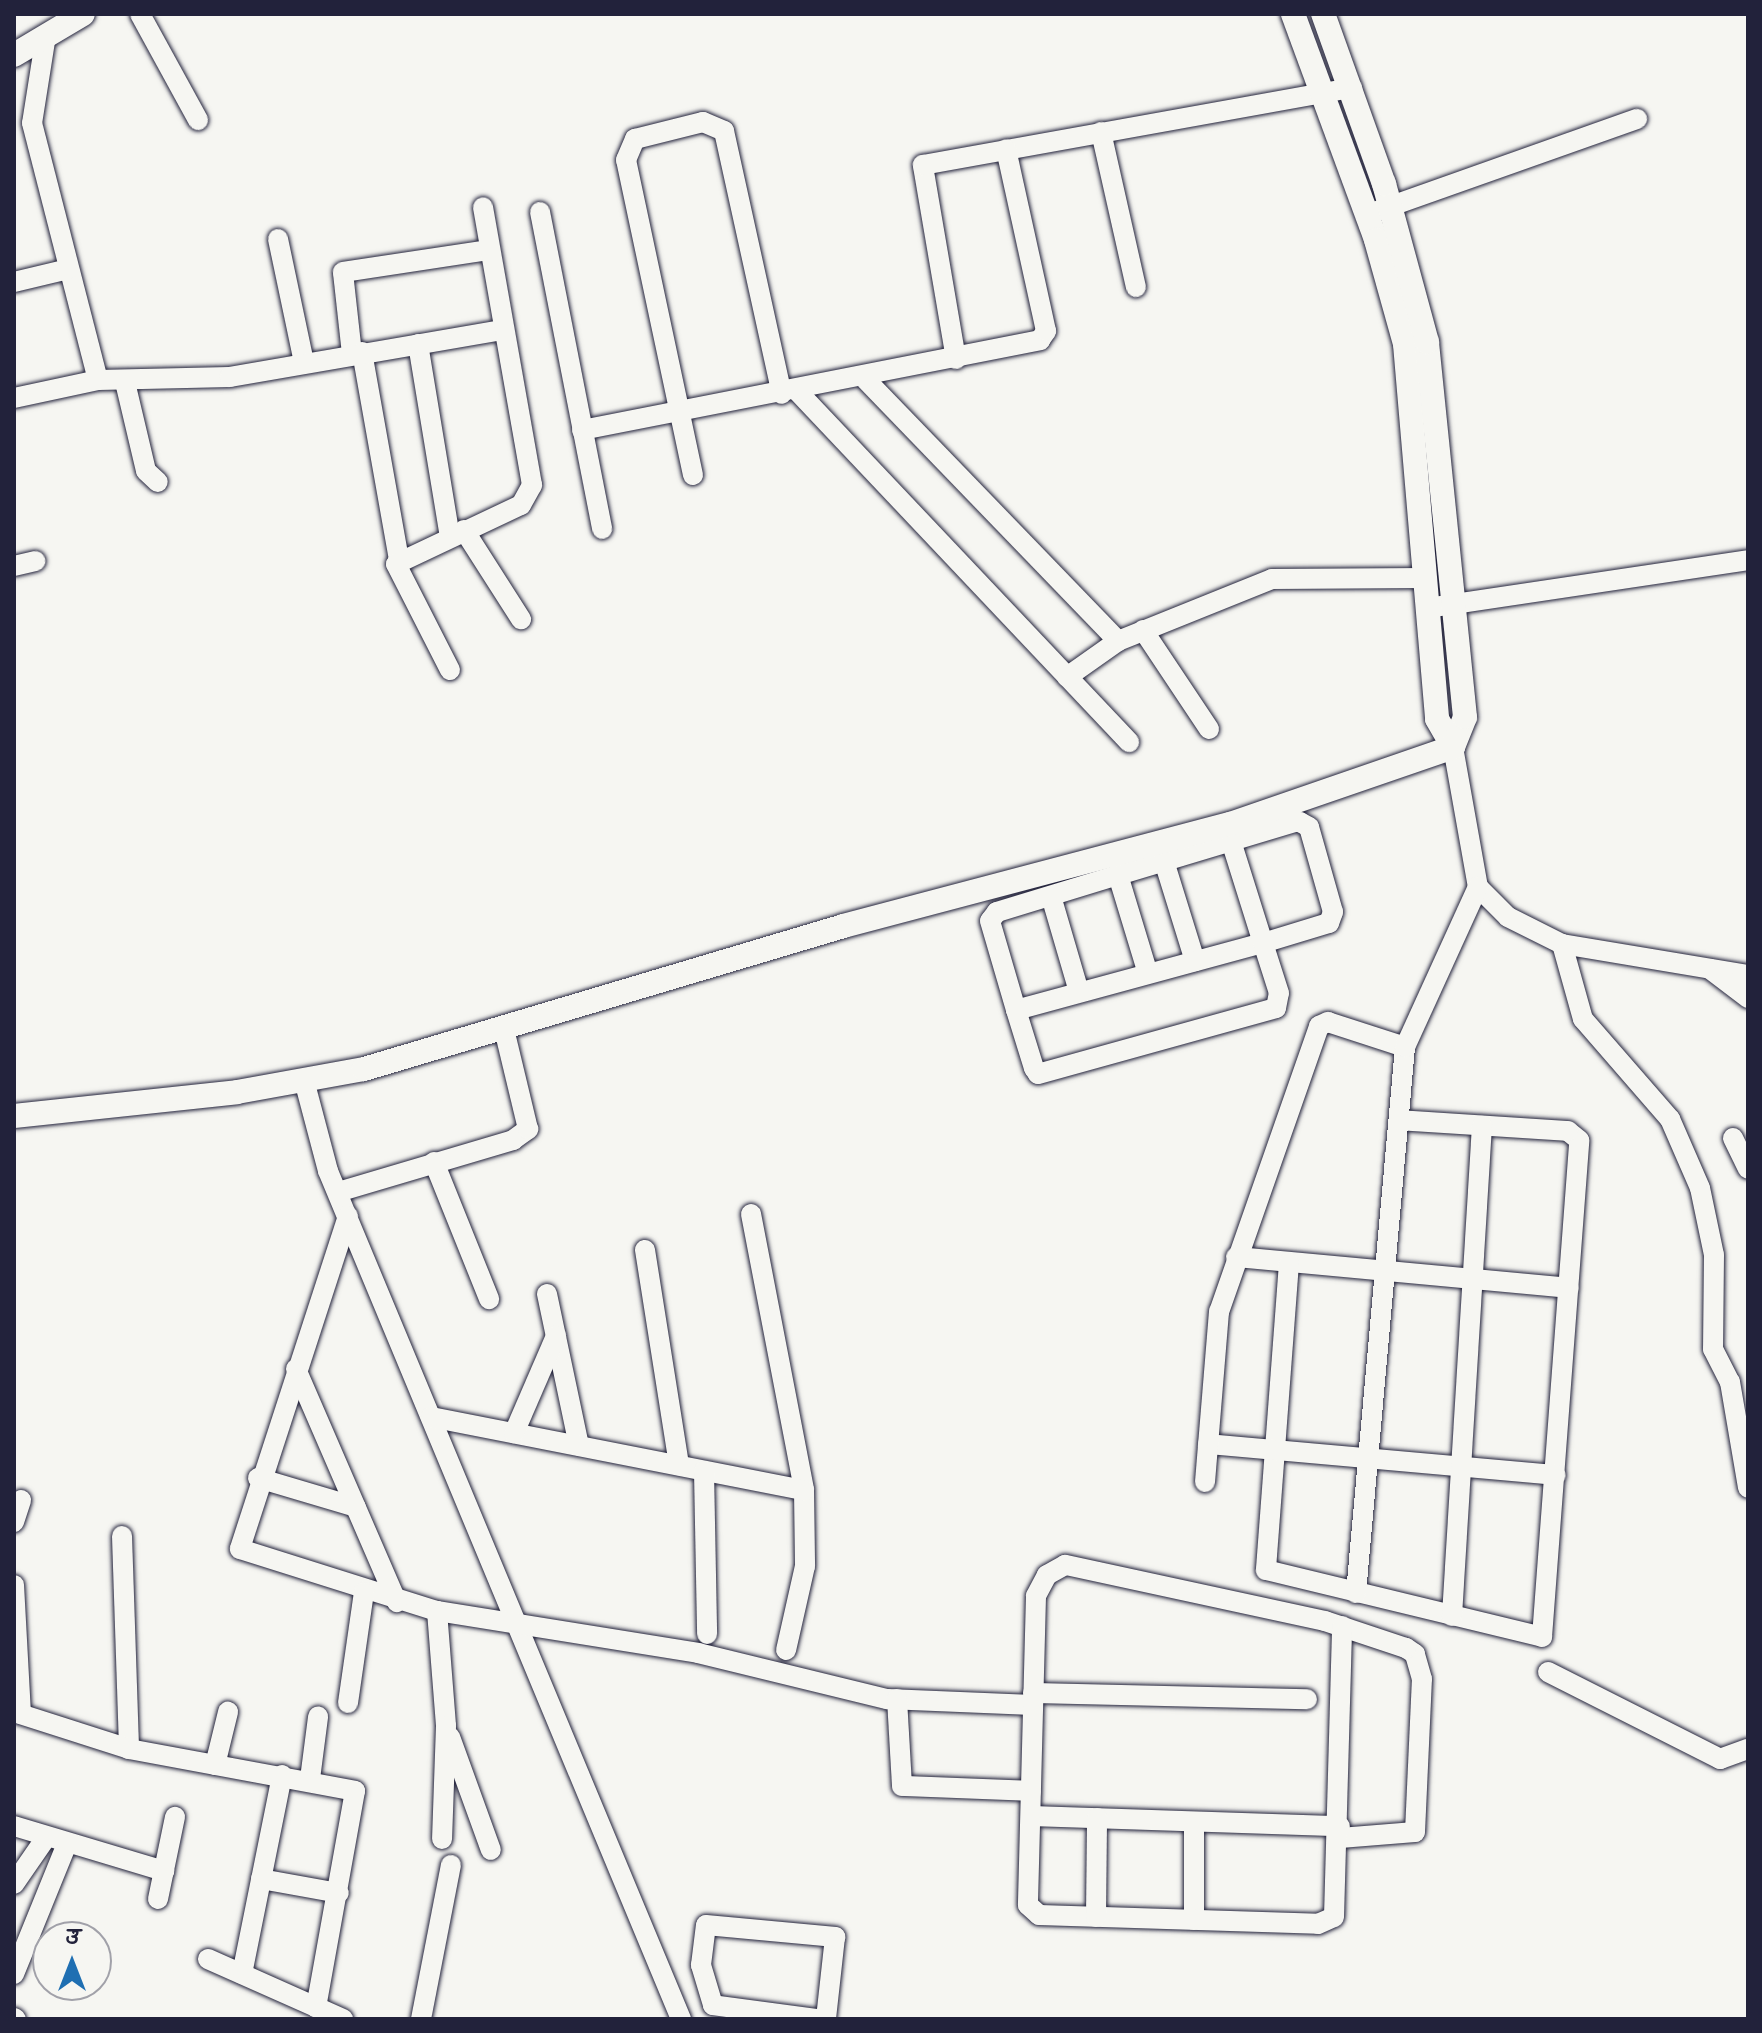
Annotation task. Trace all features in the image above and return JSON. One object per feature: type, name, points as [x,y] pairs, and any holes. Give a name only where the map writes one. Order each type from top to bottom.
[{"type":"street","points":[[14,55],[83,14]]},
{"type":"street","points":[[140,14],[198,120]]},
{"type":"street","points":[[1293,14],[1366,214],[1405,344],[1437,719],[1453,747],[1478,887],[1405,1047],[1356,1593]]},
{"type":"street","points":[[1231,841],[1279,993],[1276,1008],[1051,1075],[1034,1068],[990,917],[1118,875],[1149,859],[1453,747],[1465,717],[1427,342],[1390,206],[1352,88],[1323,14]]},
{"type":"street","points":[[46,35],[32,123],[98,380]]},
{"type":"street","points":[[956,359],[921,170],[929,162],[1352,88]]},
{"type":"street","points":[[1366,214],[1637,119]]},
{"type":"street","points":[[693,475],[625,153],[635,139],[703,122],[724,131],[790,393],[1129,742]]},
{"type":"street","points":[[1101,132],[1136,287]]},
{"type":"street","points":[[582,430],[866,380],[1040,340],[1046,331],[1006,149]]},
{"type":"street","points":[[399,559],[457,534],[531,494],[483,207]]},
{"type":"street","points":[[540,212],[602,529]]},
{"type":"street","points":[[278,239],[304,362]]},
{"type":"street","points":[[450,670],[395,575],[399,559],[343,272],[489,250]]},
{"type":"street","points":[[14,282],[68,269]]},
{"type":"street","points":[[14,398],[98,380],[125,382],[230,377],[503,330]]},
{"type":"street","points":[[418,344],[457,534],[521,619]]},
{"type":"street","points":[[866,380],[1118,641]]},
{"type":"street","points":[[125,382],[146,471],[158,482]]},
{"type":"street","points":[[1428,608],[1456,606],[1598,577],[1748,560]]},
{"type":"street","points":[[14,566],[35,561]]},
{"type":"street","points":[[1067,677],[1118,641],[1272,579],[1424,578]]},
{"type":"street","points":[[1143,630],[1209,729]]},
{"type":"street","points":[[14,1116],[304,1080],[504,1029],[843,926],[1231,841],[1295,822],[1309,827],[1332,918],[1263,943],[1016,1010]]},
{"type":"street","points":[[1149,859],[1195,961]]},
{"type":"street","points":[[1118,875],[1148,974]]},
{"type":"street","points":[[1478,887],[1508,917],[1562,944],[1748,975]]},
{"type":"street","points":[[1051,896],[1079,992]]},
{"type":"street","points":[[1562,944],[1583,1019],[1670,1119],[1700,1188],[1714,1255],[1713,1349],[1730,1382],[1748,1487]]},
{"type":"street","points":[[1707,967],[1748,998]]},
{"type":"street","points":[[1205,1482],[1219,1312],[1319,1026],[1328,1022],[1405,1047]]},
{"type":"street","points":[[338,1192],[528,1129],[504,1029]]},
{"type":"street","points":[[304,1080],[338,1192],[514,1624],[681,2019]]},
{"type":"street","points":[[1289,1263],[1264,1567],[1356,1593],[1542,1637],[1556,1475],[1577,1136],[1399,1120]]},
{"type":"street","points":[[1452,1616],[1482,1126]]},
{"type":"street","points":[[1733,1138],[1748,1169]]},
{"type":"street","points":[[434,1162],[489,1299]]},
{"type":"street","points":[[751,1214],[804,1490],[805,1566],[786,1650]]},
{"type":"street","points":[[348,1216],[258,1478],[240,1549],[397,1602],[712,1656],[897,1699],[1307,1699]]},
{"type":"street","points":[[645,1250],[679,1465]]},
{"type":"street","points":[[1236,1257],[1569,1288]]},
{"type":"street","points":[[547,1294],[579,1446]]},
{"type":"street","points":[[514,1433],[556,1336]]},
{"type":"street","points":[[296,1369],[397,1602]]},
{"type":"street","points":[[431,1417],[804,1490]]},
{"type":"street","points":[[1208,1444],[1556,1475]]},
{"type":"street","points":[[704,1471],[707,1634]]},
{"type":"street","points":[[258,1478],[356,1507]]},
{"type":"street","points":[[14,1522],[21,1500]]},
{"type":"street","points":[[122,1536],[129,1749]]},
{"type":"street","points":[[1031,1816],[1194,1822],[1340,1832],[1415,1832],[1422,1679],[1415,1654],[1342,1626],[1065,1565],[1047,1575],[1036,1596],[1031,1791],[1031,1816],[1032,1911],[1096,1917],[1318,1924],[1334,1917],[1340,1832],[1342,1626]]},
{"type":"street","points":[[14,1585],[18,1713],[129,1749],[310,1779],[358,1794],[316,2008]]},
{"type":"street","points":[[348,1703],[364,1592]]},
{"type":"street","points":[[437,1611],[446,1726],[442,1839]]},
{"type":"street","points":[[1548,1672],[1720,1759],[1748,1749]]},
{"type":"street","points":[[897,1699],[902,1786],[1031,1791]]},
{"type":"street","points":[[215,1765],[228,1712]]},
{"type":"street","points":[[310,1779],[318,1717]]},
{"type":"street","points":[[446,1726],[491,1850]]},
{"type":"street","points":[[242,1974],[282,1775]]},
{"type":"street","points":[[158,1899],[175,1817]]},
{"type":"street","points":[[1096,1917],[1097,1818]]},
{"type":"street","points":[[1194,1822],[1194,1920]]},
{"type":"street","points":[[14,1826],[66,1846],[164,1871]]},
{"type":"street","points":[[14,1884],[45,1839]]},
{"type":"street","points":[[14,1974],[66,1846]]},
{"type":"street","points":[[421,2019],[451,1865]]},
{"type":"street","points":[[261,1879],[339,1893]]},
{"type":"street","points":[[816,2019],[716,2007],[701,1965],[708,1923],[835,1937],[826,2019]]},
{"type":"street","points":[[208,1959],[343,2019]]},
{"type":"street","points":[[664,1974],[701,1965]]}]
